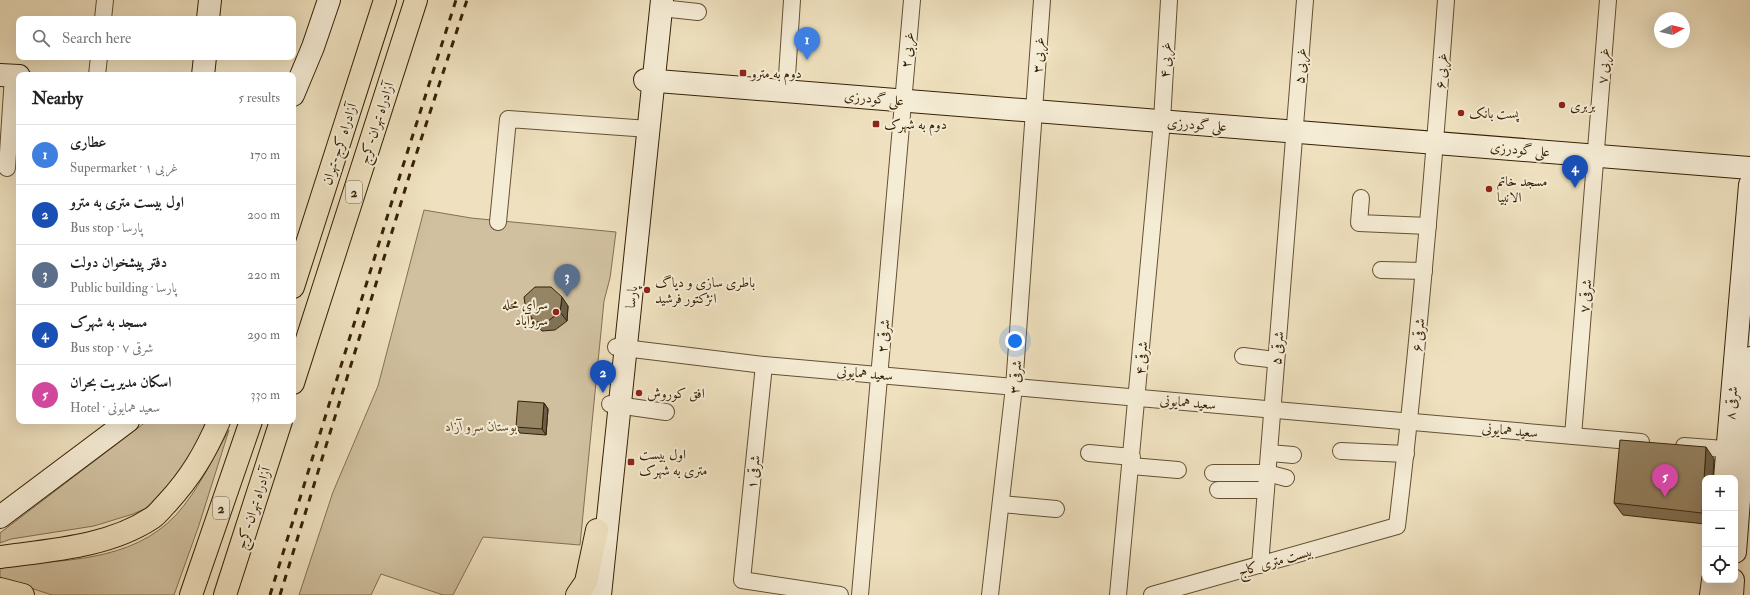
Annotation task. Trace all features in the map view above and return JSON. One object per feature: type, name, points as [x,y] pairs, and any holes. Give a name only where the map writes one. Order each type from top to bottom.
[{"type":"main road","name":"آزادراه کرج-تهران","points":[[296,277],[385,0]]},
{"type":"main road","name":"آزادراه تهران-کرج","points":[[296,374],[416,0]]},
{"type":"main road","points":[[296,263],[306,245]]},
{"type":"main road","points":[[0,557],[98,541],[127,531],[153,517],[179,490],[203,456],[217,424]]},
{"type":"main road","name":"2","points":[[191,595],[250,424]]},
{"type":"main road","name":"آزادراه تهران-کرج","points":[[225,595],[280,424]]},
{"type":"main road","points":[[577,595],[586,582],[598,530]]},
{"type":"main road","points":[[0,589],[24,595]]},
{"type":"street","points":[[103,16],[105,0]]},
{"type":"street","points":[[208,16],[210,0]]},
{"type":"street","points":[[296,88],[313,47],[329,0]]},
{"type":"street","points":[[786,91],[792,0]]},
{"type":"street","name":"۲ غربی","points":[[902,100],[912,0]]},
{"type":"street","name":"۳ غربی","points":[[1034,110],[1042,0]]},
{"type":"street","name":"۴ غربی","points":[[1162,121],[1169,0]]},
{"type":"street","name":"۵ غربی","points":[[1295,131],[1305,0]]},
{"type":"street","name":"۶ غربی","points":[[1435,142],[1446,0]]},
{"type":"street","name":"۷ غربی","points":[[1596,155],[1608,0]]},
{"type":"street","points":[[658,3],[698,12]]},
{"type":"street","name":"پارسا","points":[[599,595],[598,530],[621,347],[658,3]]},
{"type":"street","points":[[296,72],[313,47]]},
{"type":"street","points":[[97,72],[99,60]]},
{"type":"street","points":[[203,72],[205,60]]},
{"type":"street","points":[[7,168],[11,75]]},
{"type":"street","name":"علی گودرزی","points":[[650,80],[1750,168]]},
{"type":"street","name":"۲ شرقی","points":[[860,595],[902,100]]},
{"type":"street","name":"۳ شرقی","points":[[990,595],[1014,387],[1034,110]]},
{"type":"street","points":[[498,222],[508,118],[644,128]]},
{"type":"street","name":"۴ شرقی","points":[[1118,595],[1138,397],[1162,121]]},
{"type":"street","name":"۵ شرقی","points":[[1260,565],[1295,131]]},
{"type":"street","name":"۶ شرقی","points":[[1397,526],[1410,421],[1435,142]]},
{"type":"street","name":"۷ شرقی","points":[[1573,436],[1596,155]]},
{"type":"street","name":"۸ شرقی","points":[[1735,547],[1750,185]]},
{"type":"street","points":[[1361,198],[1359,223],[1428,226]]},
{"type":"street","points":[[1381,270],[1424,271]]},
{"type":"street","name":"سعید همایونی","points":[[621,347],[764,364],[879,375],[1740,450]]},
{"type":"street","points":[[1243,356],[1276,360]]},
{"type":"street","name":"۸ شرقی","points":[[1727,475],[1740,450],[1750,358]]},
{"type":"street","name":"۱ شرقی","points":[[764,364],[742,580],[840,595]]},
{"type":"street","points":[[614,405],[666,412]]},
{"type":"street","name":"پارسا","points":[[599,595],[614,405]]},
{"type":"street","points":[[0,518],[124,424]]},
{"type":"street","points":[[1341,450],[1406,454]]},
{"type":"street","points":[[1089,453],[1178,470]]},
{"type":"street","points":[[1269,453],[1294,455]]},
{"type":"street","points":[[1213,473],[1267,473],[1286,478]]},
{"type":"street","points":[[1218,490],[1266,490]]},
{"type":"street","points":[[1001,504],[1056,509]]},
{"type":"street","name":"بیست متری کاج","points":[[1152,595],[1397,526]]},
{"type":"street","points":[[1711,595],[1713,583]]},
{"type":"street","points":[[1732,595],[1733,583]]},
{"type":"green space","name":"بوستان سرو آزاد","points":[[424,210],[471,218],[616,232],[610,278],[604,301],[580,545],[483,537],[453,595],[443,595],[381,574],[371,595],[299,595],[333,492],[378,386]]},
{"type":"green space","points":[[143,424],[205,424],[191,463],[160,502],[133,514],[94,526],[11,539],[0,543],[0,533]]},
{"type":"green space","points":[[229,430],[199,525],[174,595],[52,595],[0,578],[0,566],[71,560],[117,551],[158,531],[184,506],[205,474]]},
{"type":"building","points":[[535,287],[551,287],[562,297],[560,312],[548,321],[536,322],[526,311],[524,297]]},
{"type":"building","points":[[518,401],[544,403],[542,429],[516,427]]},
{"type":"building","points":[[1620,440],[1706,447],[1704,475],[1702,475],[1702,513],[1614,503]]},
{"type":"railway","points":[[270,595],[456,0]]},
{"type":"railway","points":[[280,595],[412,167],[467,0]]},
{"type":"place","name":"عطاری","points":[[807,60]]},
{"type":"place","name":"دوم به مترو","points":[[743,73]]},
{"type":"place","name":"بربری","points":[[1562,105]]},
{"type":"place","name":"پست بانک","points":[[1461,113]]},
{"type":"place","name":"دوم به شهرک","points":[[876,124]]},
{"type":"place","name":"مسجد به شهرک","points":[[1575,188]]},
{"type":"place","name":"مسجد خاتم الانبیا","points":[[1489,189]]},
{"type":"place","name":"باطری سازی و دیاگ انژکتور فرشید","points":[[647,290]]},
{"type":"place","name":"دفتر پیشخوان دولت","points":[[567,297]]},
{"type":"place","name":"سرای محله سروآباد","points":[[556,312]]},
{"type":"place","name":"اول بیست متری به مترو","points":[[603,393]]},
{"type":"place","name":"افق کوروش","points":[[639,393]]},
{"type":"place","name":"اول بیست متری به شهرک","points":[[631,462]]},
{"type":"place","name":"اسکان مدیریت بحران","points":[[1665,497]]}]
